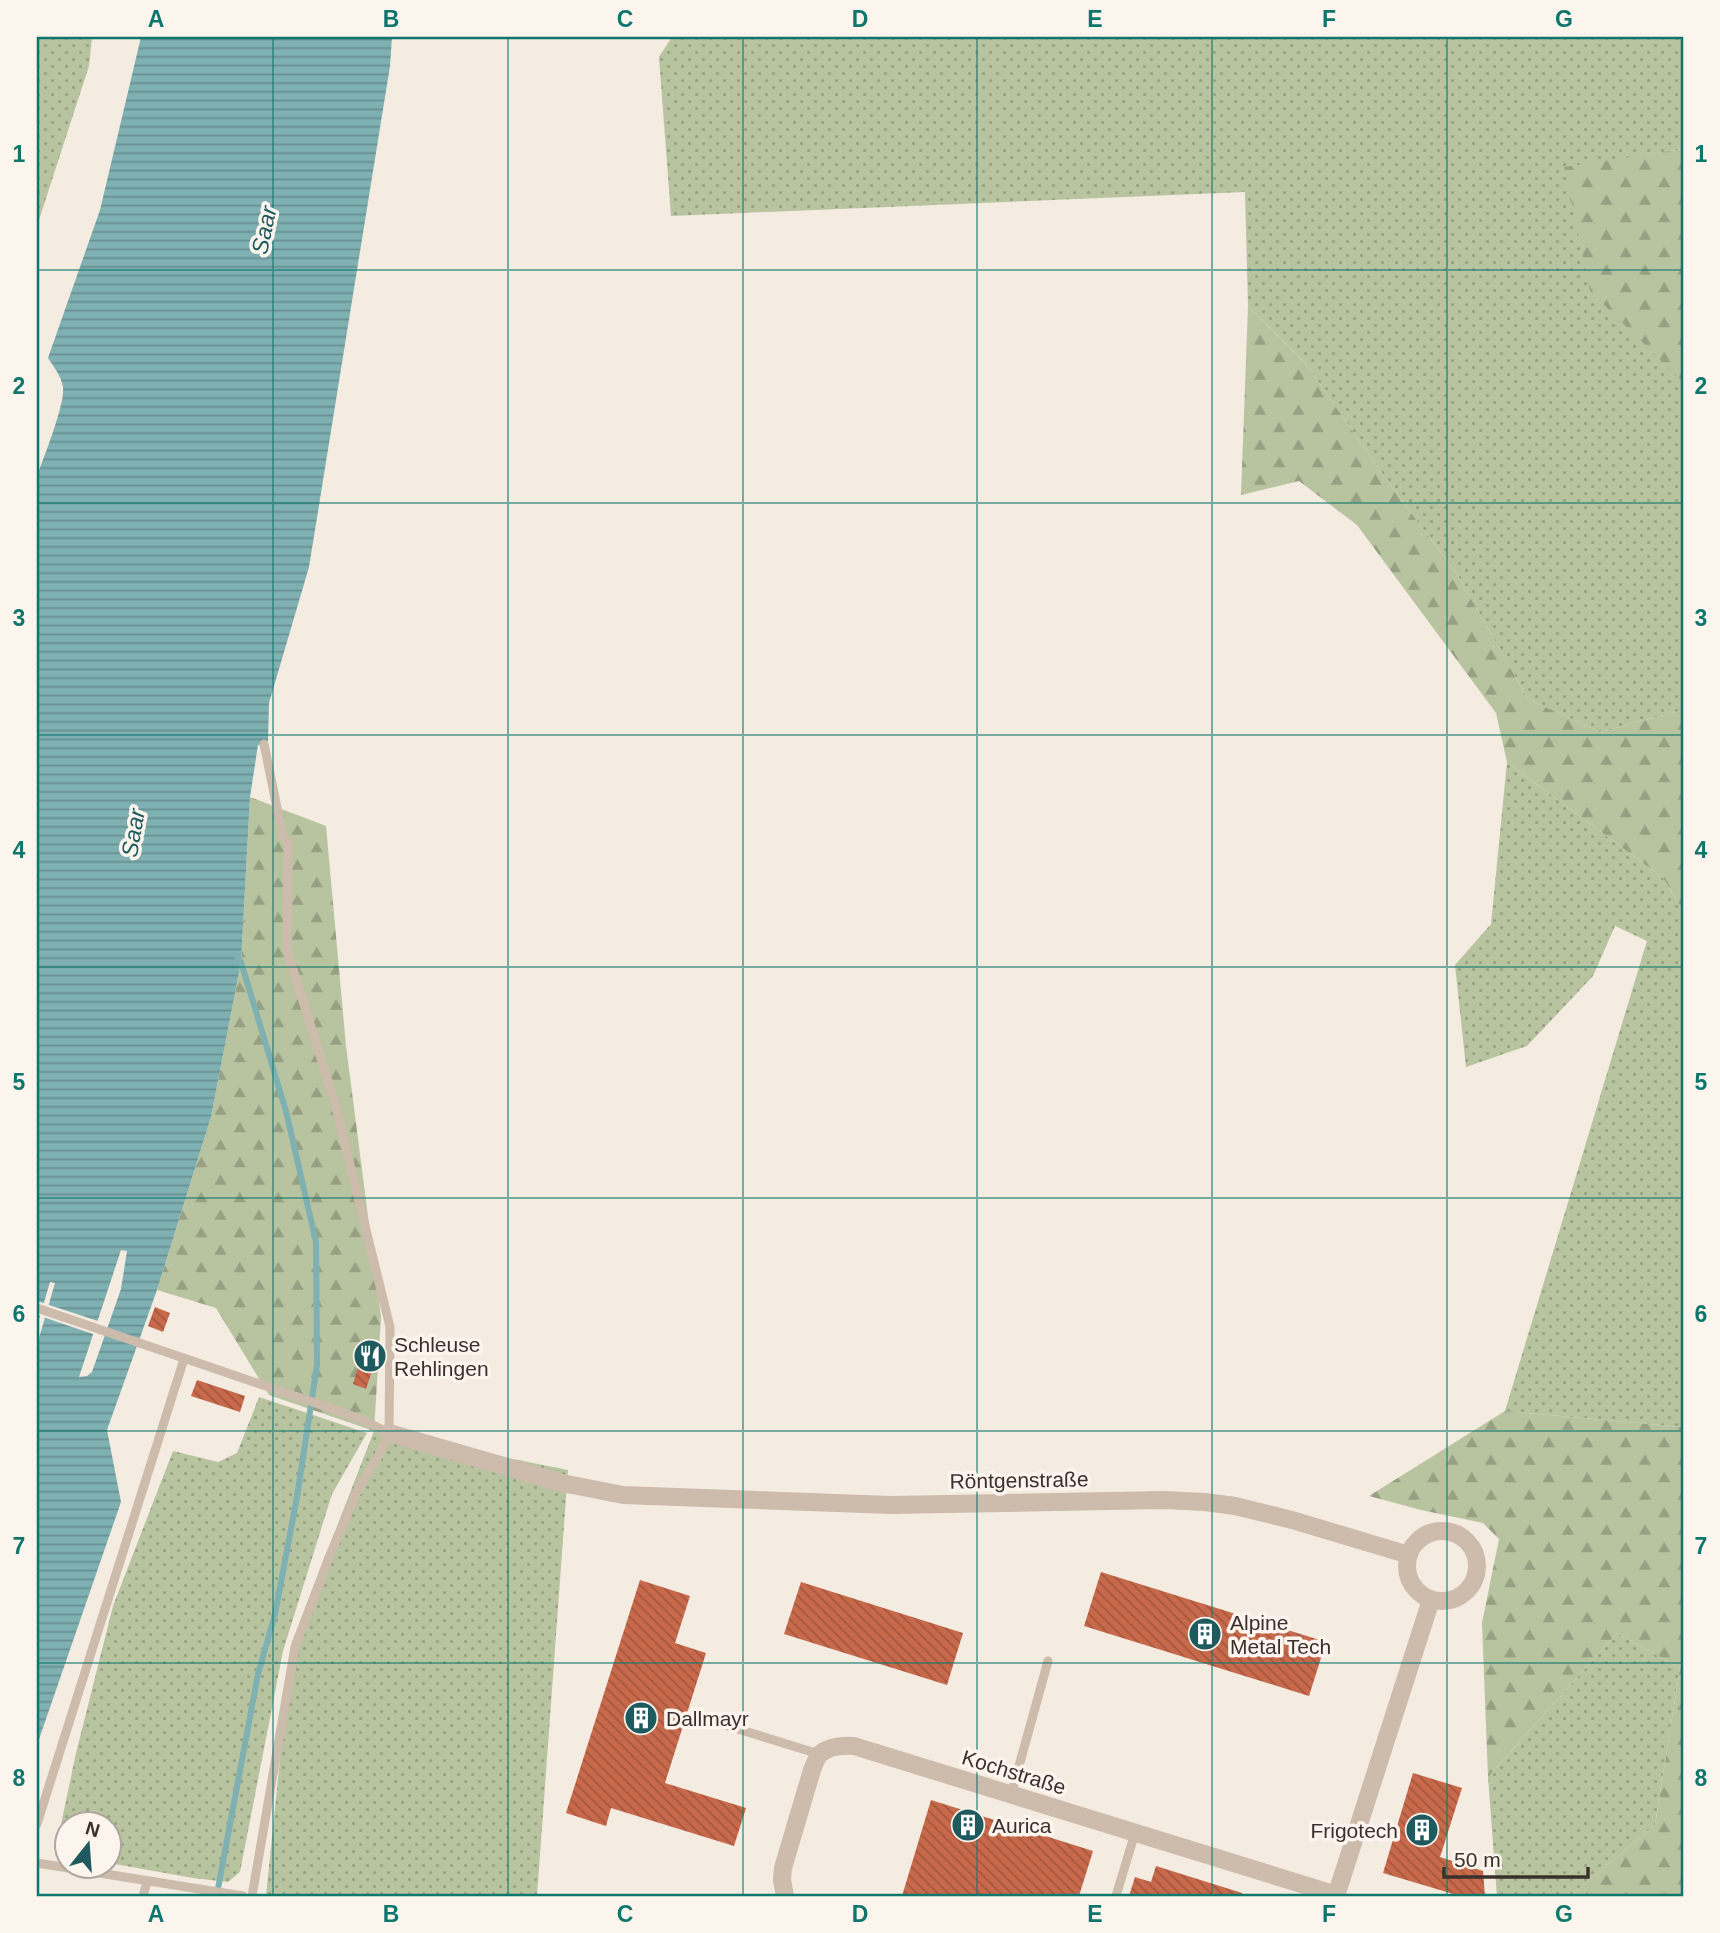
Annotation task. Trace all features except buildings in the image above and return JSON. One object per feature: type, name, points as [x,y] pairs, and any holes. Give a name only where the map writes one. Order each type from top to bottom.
[{"type":"street","name":"Röntgenstraße","points":[[388,1433],[562,1483],[622,1495],[891,1505],[1164,1500],[1205,1502],[1235,1506],[1292,1520],[1409,1555]]},
{"type":"street","points":[[1433,1532],[1457,1534],[1474,1550],[1477,1573],[1465,1593],[1454,1599],[1431,1600],[1421,1595],[1409,1577],[1409,1555],[1414,1545],[1433,1532]]},
{"type":"street","points":[[1336,1896],[1431,1600]]},
{"type":"street","name":"Kochstraße","points":[[819,1754],[842,1745],[854,1746],[1336,1896]]},
{"type":"street","points":[[785,1896],[783,1868],[819,1754]]},
{"type":"lane","points":[[252,1896],[295,1647],[358,1489],[379,1455],[388,1433],[390,1327],[334,1100],[287,950],[288,842],[283,837],[264,744]]},
{"type":"lane","points":[[37,1308],[330,1408],[388,1433]]},
{"type":"lane","points":[[37,1824],[184,1359]]},
{"type":"lane","points":[[1011,1794],[1048,1661]]},
{"type":"lane","points":[[712,1721],[819,1754]]},
{"type":"lane","points":[[1116,1896],[1135,1833]]},
{"type":"lane","points":[[37,1863],[243,1896]]},
{"type":"lane","points":[[143,1896],[147,1882]]},
{"type":"green space","points":[[37,37],[92,37],[89,66],[37,226]]},
{"type":"green space","points":[[672,37],[1683,37],[1683,149],[1565,168],[1682,380],[1683,378],[1683,710],[1600,732],[1528,699],[1457,574],[1393,489],[1306,364],[1248,306],[1245,192],[671,216],[659,57]]},
{"type":"green space","points":[[1683,149],[1682,381],[1590,291],[1564,167]]},
{"type":"green space","points":[[1248,306],[1306,364],[1393,489],[1457,574],[1528,699],[1600,732],[1683,710],[1683,910],[1663,878],[1507,762],[1496,713],[1357,525],[1299,481],[1241,495]]},
{"type":"green space","points":[[1507,762],[1663,878],[1683,910],[1683,1427],[1505,1411],[1647,941],[1615,926],[1593,976],[1527,1046],[1466,1067],[1455,965],[1491,924]]},
{"type":"green space","points":[[250,797],[326,826],[346,1046],[381,1317],[374,1431],[269,1395],[216,1308],[157,1290],[211,1117],[241,962]]},
{"type":"green space","points":[[259,1397],[367,1433],[332,1494],[283,1651],[240,1872],[228,1882],[122,1865],[122,1811],[64,1811],[113,1606],[173,1451],[218,1462],[237,1453]]},
{"type":"green space","points":[[1505,1411],[1683,1427],[1683,1896],[1570,1896],[1655,1825],[1680,1668],[1617,1633],[1488,1777],[1482,1623],[1499,1539],[1483,1523],[1369,1496]]},
{"type":"green space","points":[[374,1431],[568,1470],[537,1896],[266,1896],[292,1642]]},
{"type":"green space","points":[[1617,1633],[1680,1668],[1655,1825],[1570,1896],[1497,1896],[1488,1777]]},
{"type":"water","name":"Saar","points":[[141,37],[392,37],[390,66],[309,567],[269,703],[268,741],[258,745],[250,797],[241,962],[211,1117],[157,1290],[107,1430],[121,1502],[37,1745],[37,1345],[55,1283],[50,1282],[37,1326],[37,476],[63,395],[61,379],[48,358],[100,210]],"holes":[[[121,1250],[127,1251],[121,1289],[92,1372],[79,1377]]]},
{"type":"pier","points":[[37,1301],[101,1322],[96,1335],[37,1315]]},
{"type":"waterway","points":[[217,1894],[258,1674],[275,1614],[297,1497],[317,1365],[316,1242],[286,1111],[241,962],[237,957]]},
{"type":"place","name":"Schleuse Rehlingen","points":[[370,1356]]},
{"type":"place","name":"Alpine Metal Tech","points":[[1205,1634]]},
{"type":"place","name":"Dallmayr","points":[[641,1718]]},
{"type":"place","name":"Aurica","points":[[968,1825]]},
{"type":"place","name":"Frigotech","points":[[1422,1830]]}]
